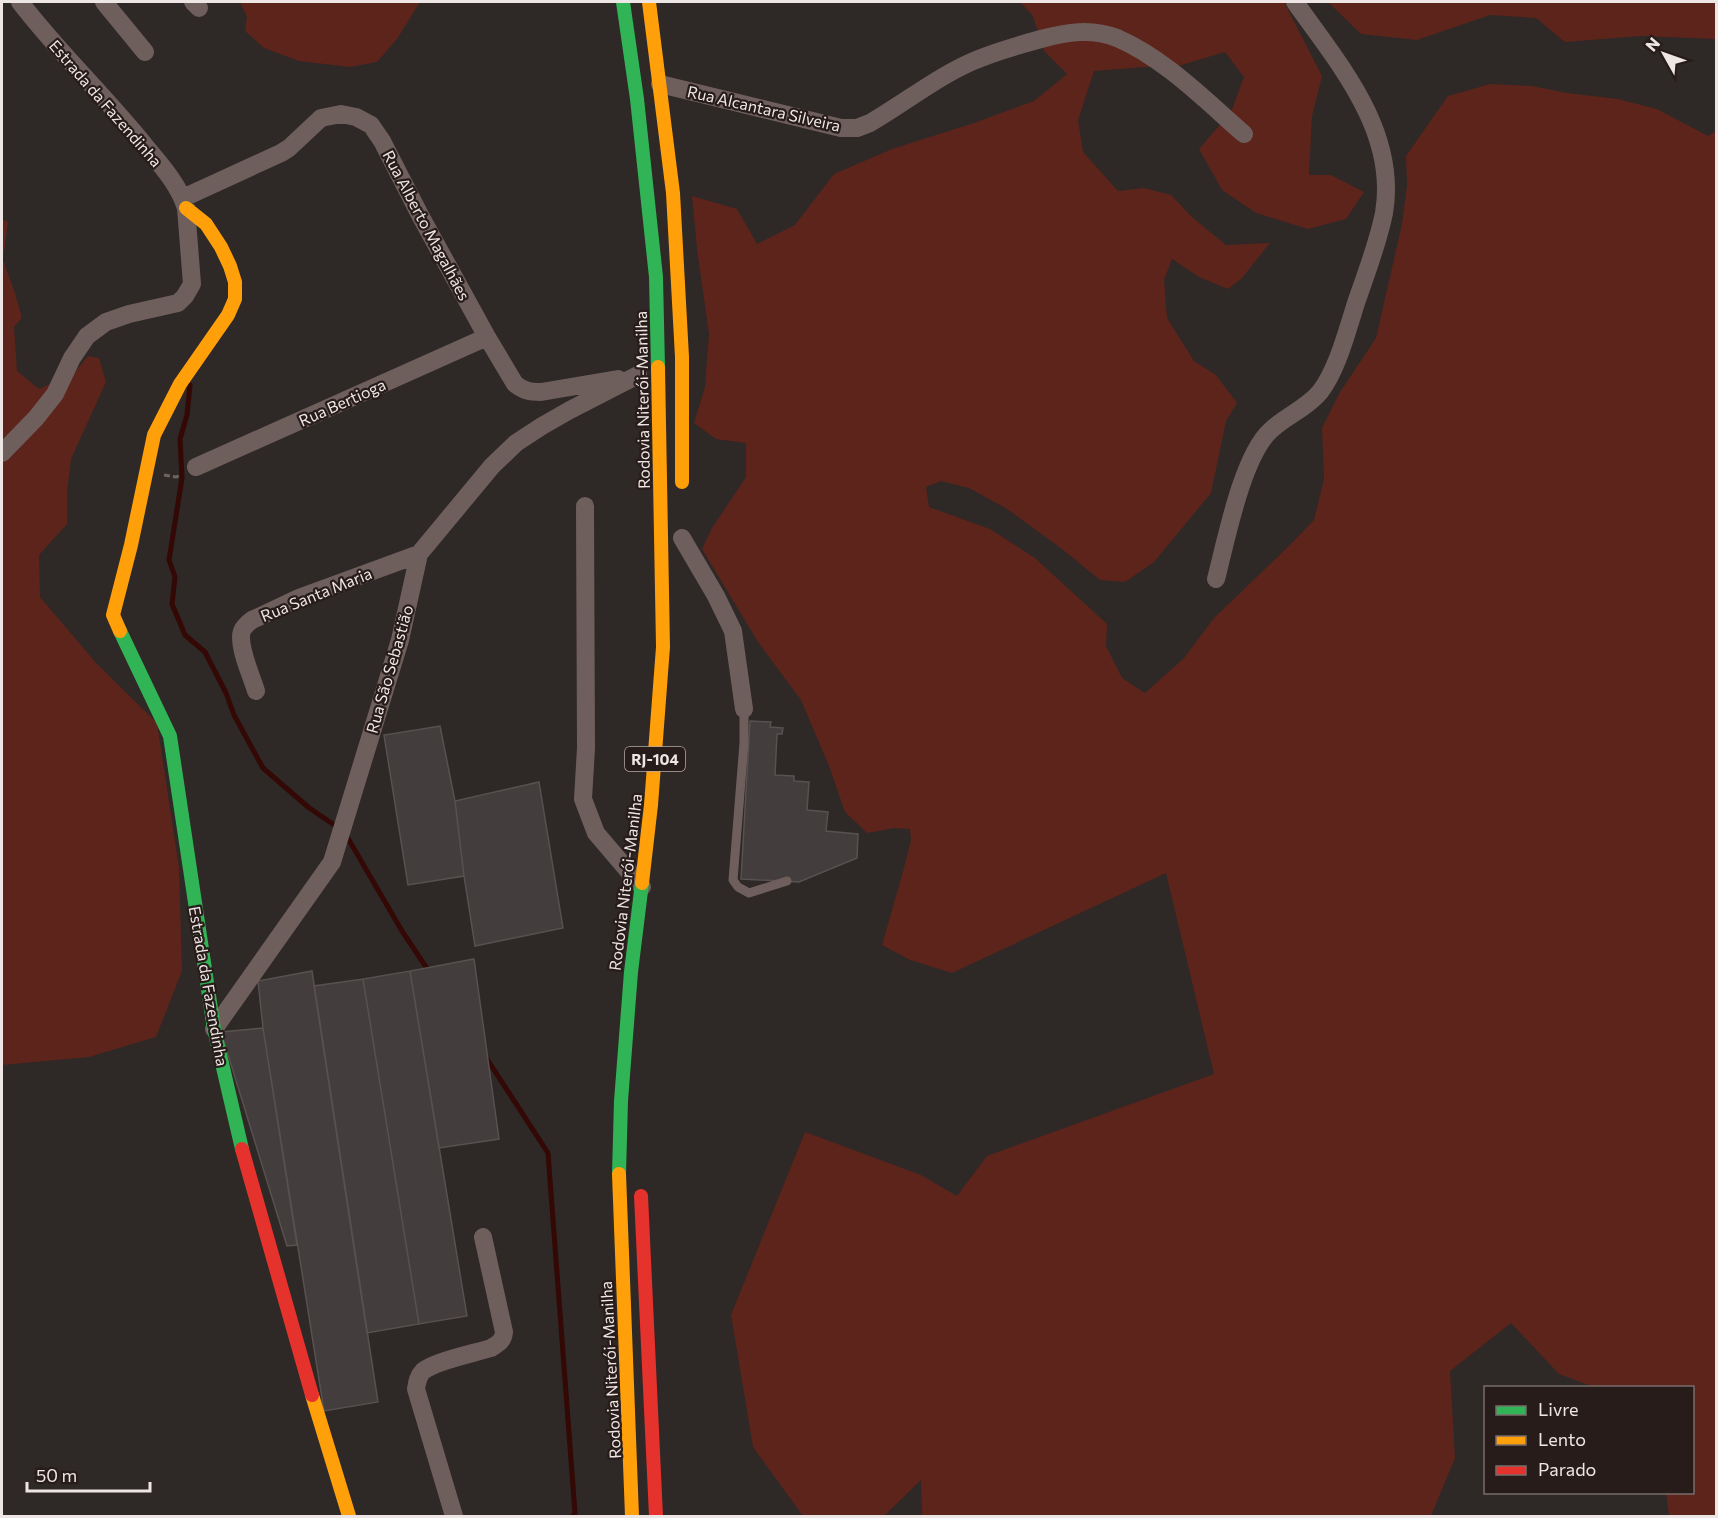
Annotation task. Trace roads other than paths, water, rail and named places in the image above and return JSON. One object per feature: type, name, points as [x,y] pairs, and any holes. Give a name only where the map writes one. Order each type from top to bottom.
[{"type":"main road","name":"Rodovia Niterói-Manilha","points":[[623,2],[637,99],[656,276],[663,647],[659,715],[630,984],[618,1157],[632,1516]]},
{"type":"main road","points":[[650,2],[673,193],[682,357],[682,493]]},
{"type":"main road","name":"Estrada da Fazendinha","points":[[184,203],[206,224],[221,247],[235,282],[235,299],[228,315],[194,363],[167,407],[154,435],[131,545],[113,615],[170,736],[214,1029],[245,1163],[334,1472],[349,1516]]},
{"type":"main road","points":[[682,532],[682,560]]},
{"type":"main road","points":[[640,1181],[656,1516]]},
{"type":"street","name":"Estrada da Fazendinha","points":[[2,453],[36,418],[54,393],[72,358],[87,336],[106,322],[129,314],[178,303],[192,284],[184,203],[160,164],[126,122],[72,64],[20,2]]},
{"type":"street","points":[[104,2],[145,52]]},
{"type":"street","points":[[1216,579],[1243,479],[1256,451],[1268,432],[1305,406],[1320,392],[1333,369],[1375,249],[1384,211],[1386,171],[1376,130],[1350,79],[1295,2]]},
{"type":"street","name":"Rua Alcantara Silveira","points":[[660,84],[841,128],[857,128],[870,123],[974,60],[1014,46],[1065,33],[1093,31],[1117,38],[1141,51],[1174,74],[1244,134]]},
{"type":"street","name":"Rua Alberto Magalhães","points":[[184,203],[290,148],[321,118],[340,114],[356,117],[371,125],[382,141],[421,217],[515,384],[530,392],[569,388],[658,372]]},
{"type":"street","name":"Rua Bertioga","points":[[196,468],[487,337]]},
{"type":"street","name":"Rua São Sebastião","points":[[214,1029],[332,862],[400,640],[419,554],[492,466],[516,443],[570,410],[638,375]]},
{"type":"street","points":[[585,506],[586,748],[583,799],[596,832],[642,887]]},
{"type":"street","points":[[682,532],[733,631],[744,709]]},
{"type":"street","name":"Rua Santa Maria","points":[[256,691],[241,639],[242,630],[246,624],[298,598],[419,554]]},
{"type":"street","points":[[454,1516],[417,1389],[418,1378],[424,1370],[434,1365],[491,1348],[503,1338],[504,1332],[483,1237]]},
{"type":"lane","points":[[744,709],[744,743],[733,880],[738,887],[749,893],[788,881]]},
{"type":"waterway","points":[[190,385],[187,415],[180,439],[182,478],[169,560],[175,577],[172,604],[185,635],[205,652],[226,693],[234,715],[263,768],[308,807],[340,829]]},
{"type":"waterway","points":[[346,835],[402,931],[430,973]]},
{"type":"waterway","points":[[485,1056],[548,1153],[575,1513],[573,1516]]}]
